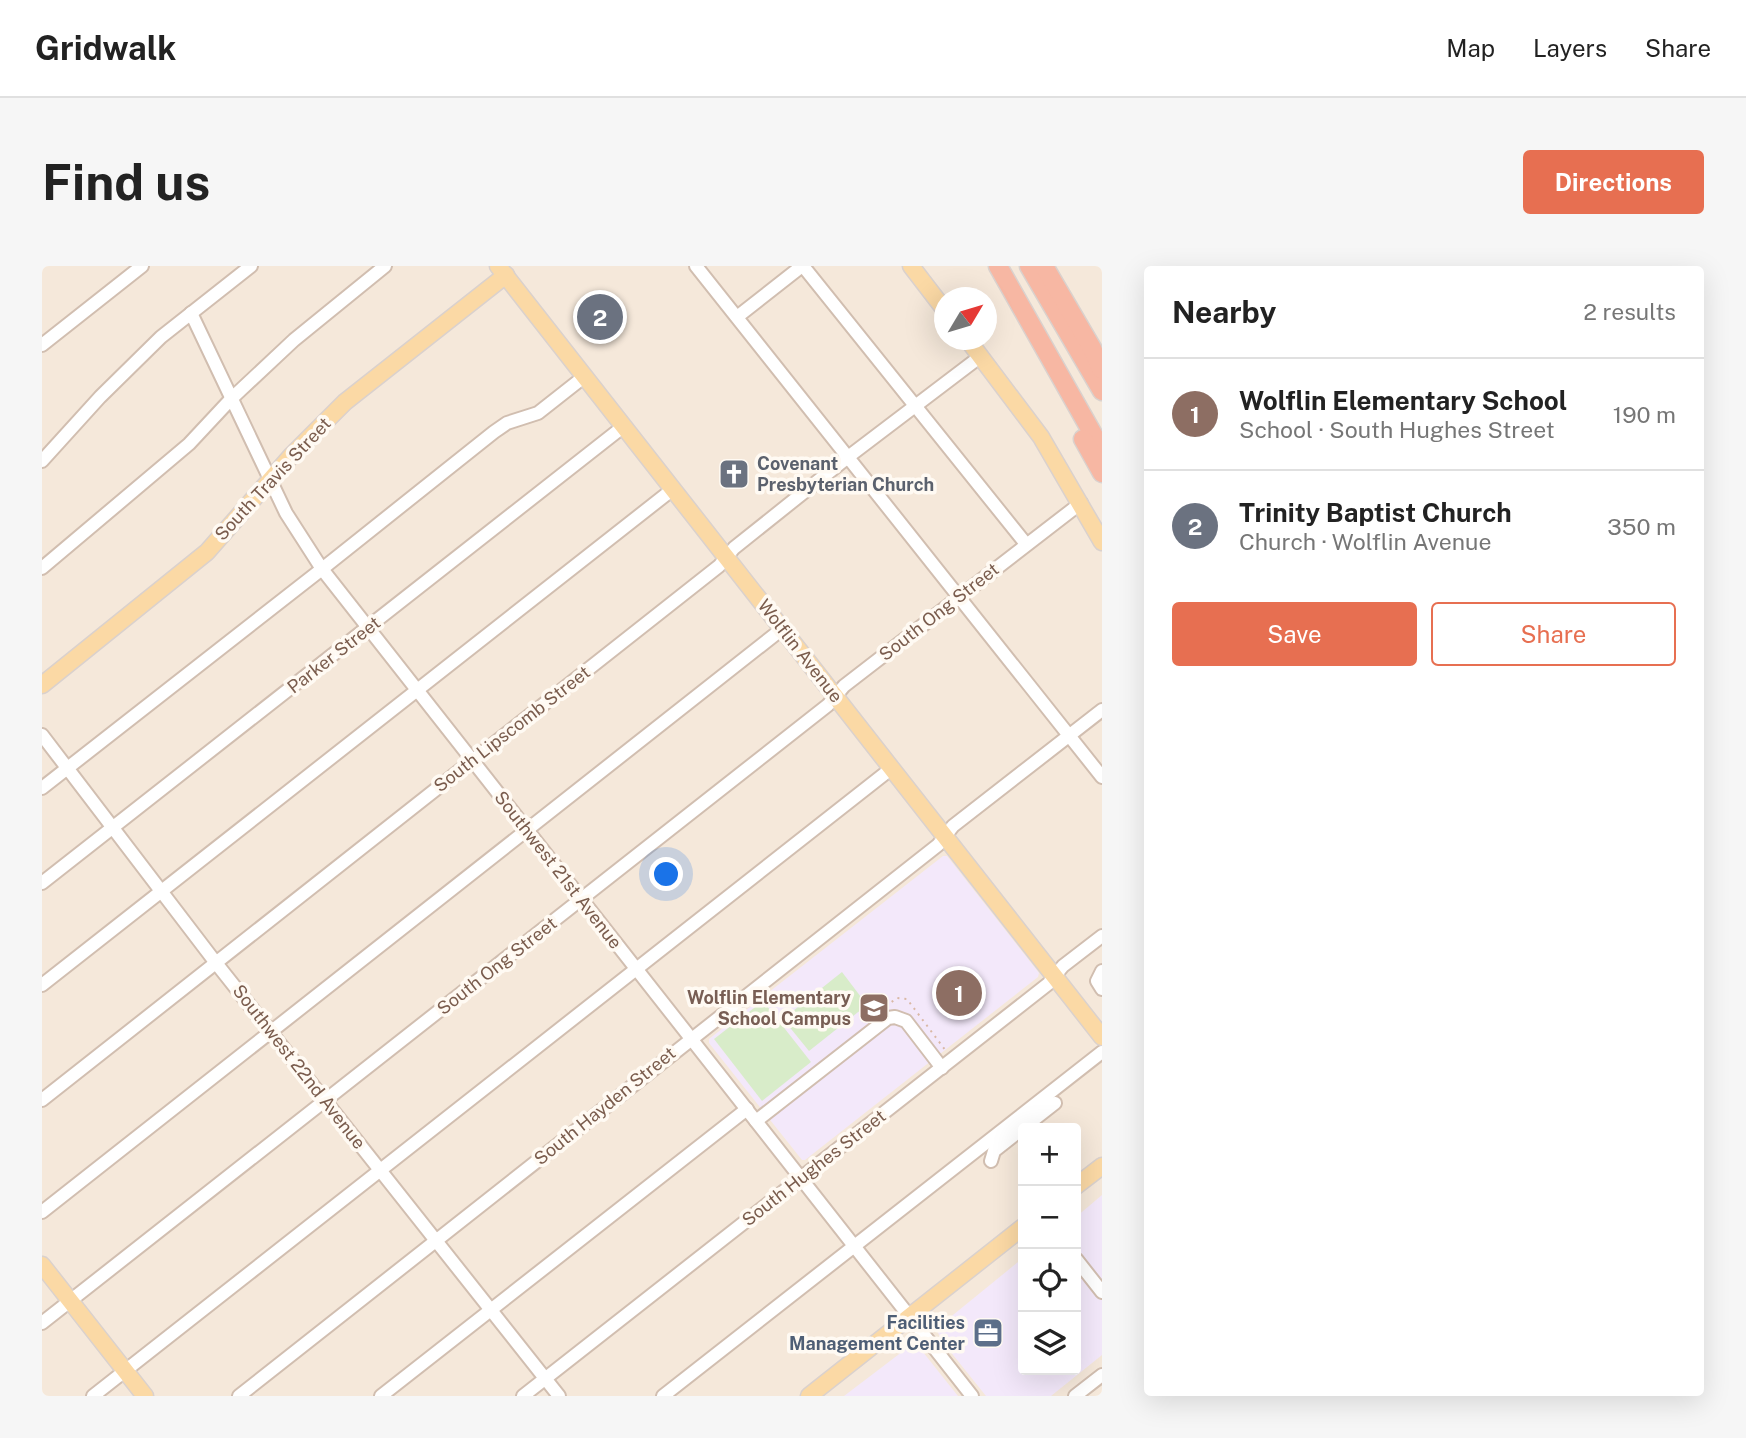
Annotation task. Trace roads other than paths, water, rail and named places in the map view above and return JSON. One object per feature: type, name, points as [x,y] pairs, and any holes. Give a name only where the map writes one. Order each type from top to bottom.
[{"type":"highway","points":[[1029,266],[1102,391]]},
{"type":"highway","points":[[1044,266],[1092,348],[1102,372]]},
{"type":"highway","points":[[1001,272],[1102,450]]},
{"type":"highway","points":[[1001,272],[1061,399],[1102,473]]},
{"type":"main road","points":[[911,266],[934,296]]},
{"type":"main road","name":"Wolflin Avenue","points":[[502,271],[1102,1037]]},
{"type":"main road","name":"South Travis Street","points":[[42,685],[207,552],[291,456],[345,402],[502,271]]},
{"type":"main road","points":[[976,350],[1041,437],[1102,542]]},
{"type":"main road","points":[[1081,1182],[1102,1166]]},
{"type":"main road","points":[[809,1396],[1018,1231]]},
{"type":"main road","points":[[42,1265],[145,1396]]},
{"type":"street","points":[[42,345],[142,266]]},
{"type":"street","points":[[42,461],[126,370],[161,337],[251,266]]},
{"type":"street","points":[[42,568],[190,444],[231,399],[294,340],[385,266]]},
{"type":"street","points":[[696,266],[1102,777]]},
{"type":"street","points":[[737,317],[803,266],[1026,544]]},
{"type":"street","name":"Southwest 21st Avenue","points":[[191,313],[301,540],[972,1396]]},
{"type":"street","name":"South Lipscomb Street","points":[[42,1100],[719,566],[726,557],[848,457],[981,356]]},
{"type":"street","points":[[42,788],[494,432],[507,423],[538,412],[585,376]]},
{"type":"street","name":"Parker Street","points":[[42,883],[624,426]]},
{"type":"street","points":[[42,985],[673,489]]},
{"type":"street","name":"South Ong Street","points":[[42,1324],[817,714],[844,686],[1081,503]]},
{"type":"street","points":[[42,1212],[782,628]]},
{"type":"street","name":"South Hayden Street","points":[[239,1396],[938,845],[953,827],[1102,710]]},
{"type":"street","name":"Southwest 22nd Avenue","points":[[42,735],[216,963],[559,1396]]},
{"type":"street","points":[[93,1396],[892,768]]},
{"type":"street","name":"South Hughes Street","points":[[523,1396],[1048,984],[1102,936]]},
{"type":"street","points":[[1102,971],[1097,981],[1102,989]]},
{"type":"street","points":[[756,1121],[888,1018],[895,1017],[906,1021],[942,1068]]},
{"type":"street","points":[[663,1396],[1102,1052]]},
{"type":"street","points":[[991,1161],[994,1151],[1055,1103]]},
{"type":"street","points":[[382,1396],[747,1109]]},
{"type":"street","points":[[1081,1263],[1097,1276],[1102,1292]]},
{"type":"street","points":[[1075,1396],[1102,1375]]},
{"type":"place","name":"Trinity Baptist Church","points":[[600,317]]},
{"type":"place","name":"Covenant Presbyterian Church","points":[[734,474]]},
{"type":"place","name":"Wolflin Elementary School","points":[[959,993]]},
{"type":"place","name":"Wolflin Elementary School Campus","points":[[874,1008]]},
{"type":"place","name":"Facilities Management Center","points":[[988,1333]]}]
